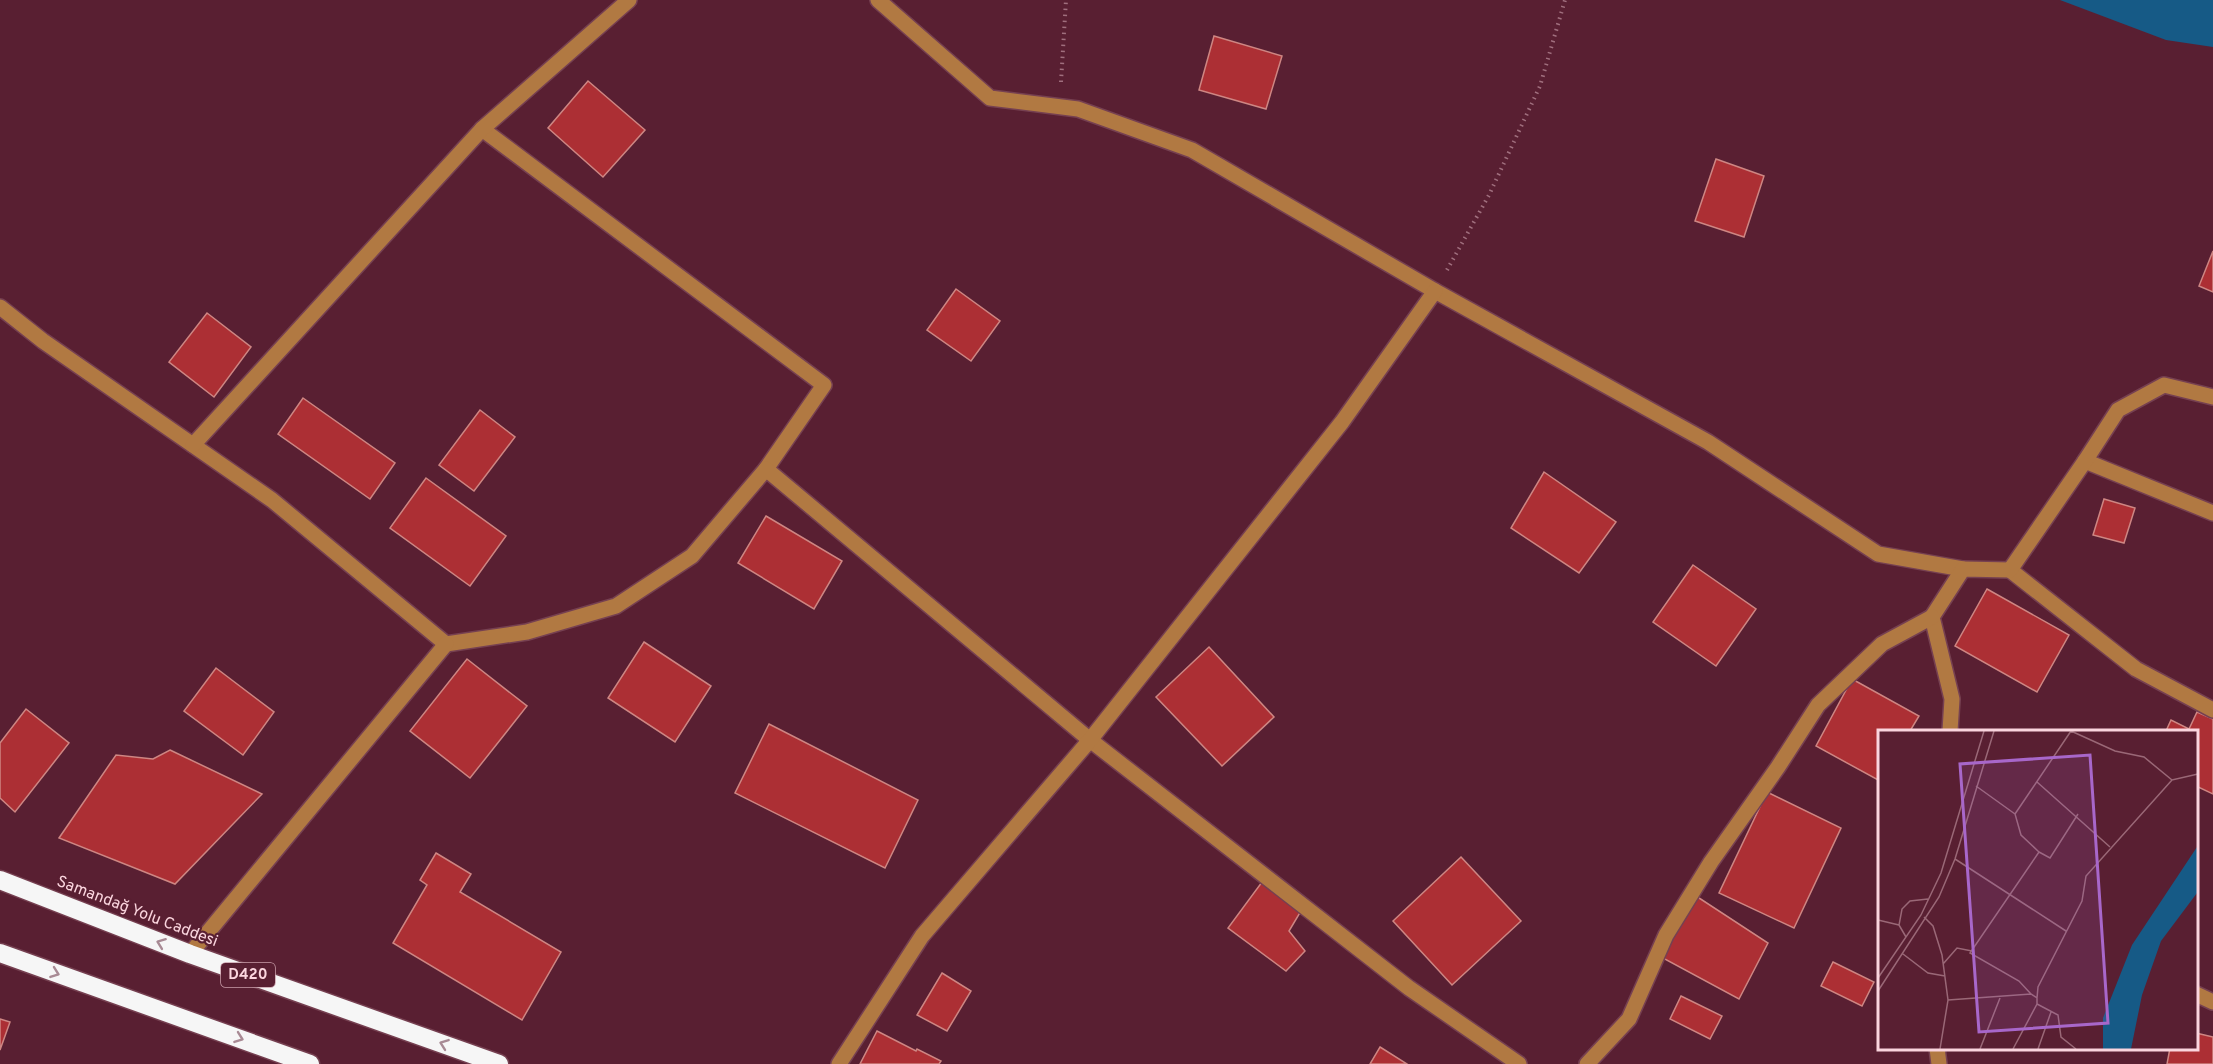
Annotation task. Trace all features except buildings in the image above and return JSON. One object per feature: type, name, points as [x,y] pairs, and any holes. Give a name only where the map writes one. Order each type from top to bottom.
[{"type":"highway","name":"Samandağ Yolu Caddesi","points":[[0,880],[190,954],[499,1064]]},
{"type":"highway","points":[[0,953],[310,1064]]},
{"type":"street","points":[[193,445],[482,129],[629,0]]},
{"type":"street","points":[[878,0],[990,98],[1078,109],[1192,150],[1435,291],[1708,442],[1878,554],[1963,569],[2010,570],[2136,669],[2213,710]]},
{"type":"street","points":[[190,954],[446,644],[526,632],[616,606],[692,556],[766,469],[824,385],[482,129]]},
{"type":"street","points":[[838,1064],[922,936],[1090,740],[1342,422],[1435,291]]},
{"type":"street","points":[[0,307],[43,341],[272,500],[446,644]]},
{"type":"street","points":[[2010,570],[2118,410],[2164,385],[2213,397]]},
{"type":"street","points":[[2085,461],[2213,513]]},
{"type":"street","points":[[766,469],[1090,740],[1409,988],[1519,1064]]},
{"type":"street","points":[[1587,1064],[1629,1018],[1666,935],[1711,862],[1778,767],[1818,705],[1882,644],[1932,617],[1963,569]]},
{"type":"street","points":[[1932,617],[1952,699],[1950,730]]},
{"type":"street","points":[[2198,995],[2213,1002]]},
{"type":"street","points":[[1937,1049],[1939,1064]]},
{"type":"path","points":[[1060,106],[1066,0]]},
{"type":"path","points":[[1435,291],[1490,195],[1540,86],[1565,0]]},
{"type":"water","points":[[2060,0],[2213,0],[2213,47],[2166,40]]}]
